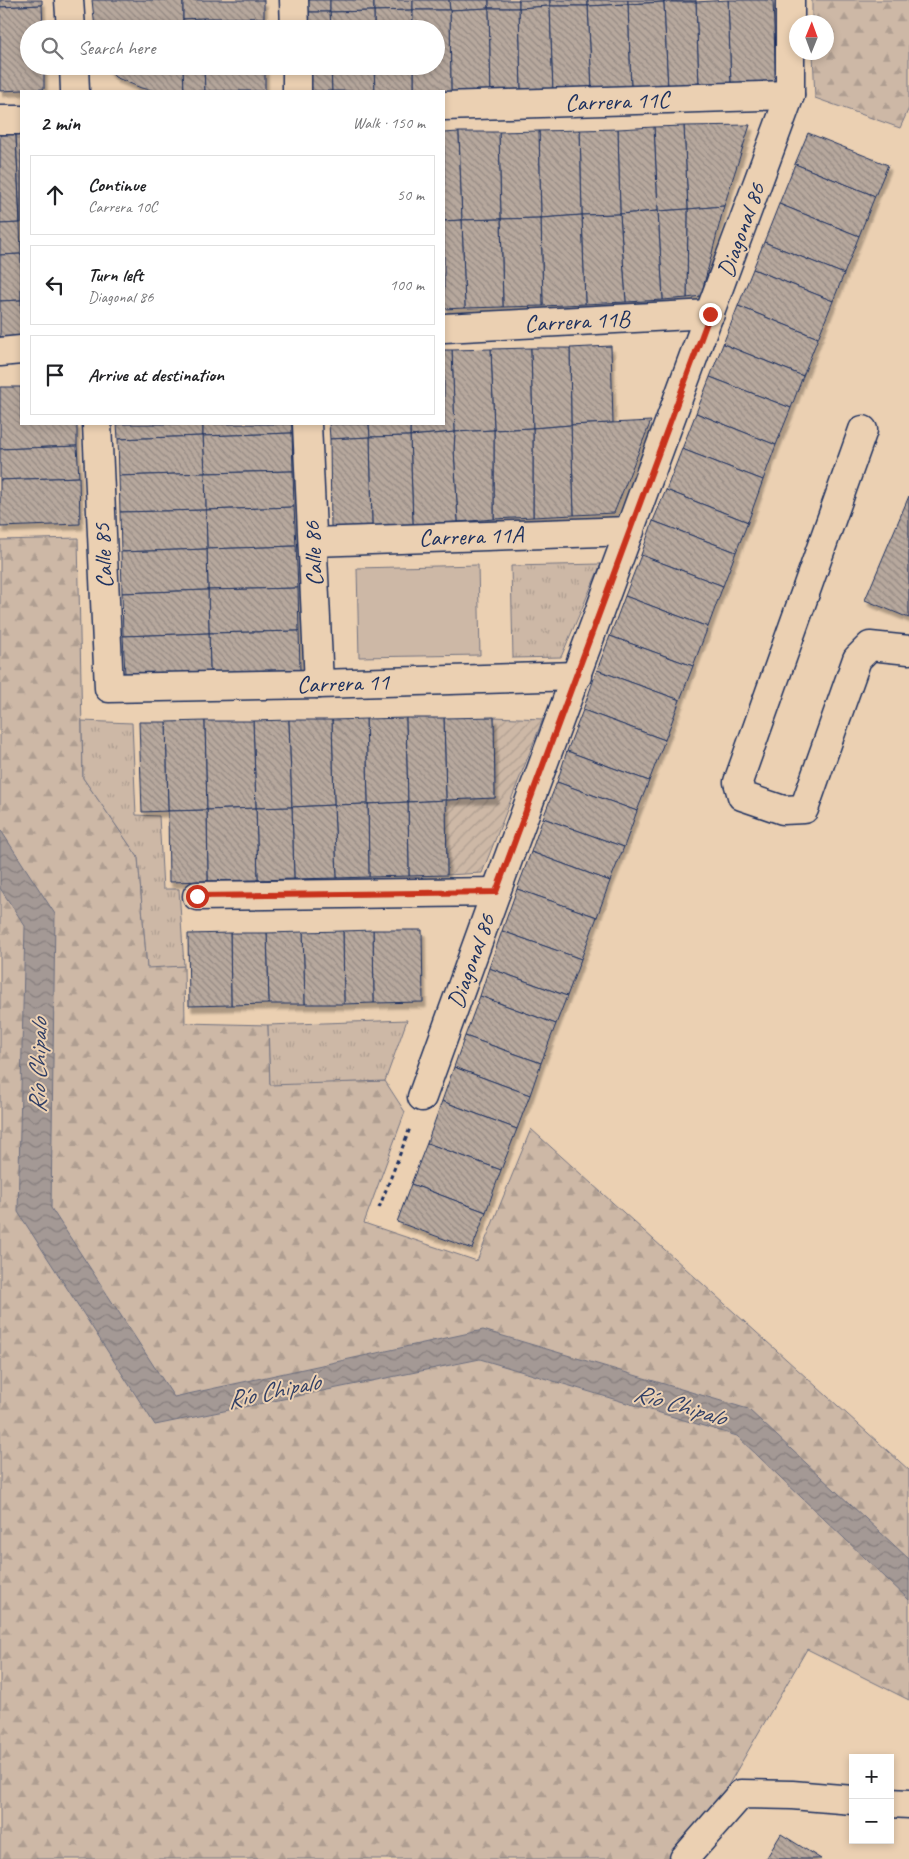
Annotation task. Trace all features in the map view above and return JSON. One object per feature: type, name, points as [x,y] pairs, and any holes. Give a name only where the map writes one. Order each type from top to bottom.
[{"type":"street","points":[[69,0],[70,20]]},
{"type":"street","points":[[294,0],[295,20]]},
{"type":"street","points":[[790,0],[790,95]]},
{"type":"street","points":[[74,75],[75,90]]},
{"type":"street","points":[[297,75],[297,90]]},
{"type":"street","name":"Carrera 11C","points":[[445,106],[790,95]]},
{"type":"street","name":"Diagonal 86","points":[[422,1097],[790,95]]},
{"type":"street","points":[[0,120],[20,120]]},
{"type":"street","name":"Carrera 11B","points":[[445,328],[710,314]]},
{"type":"street","points":[[0,352],[20,350]]},
{"type":"street","name":"Calle 85","points":[[97,425],[109,688]]},
{"type":"street","name":"Calle 86","points":[[307,425],[319,684]]},
{"type":"street","points":[[863,430],[738,782],[742,796],[782,810],[804,809],[857,658],[870,646],[909,650]]},
{"type":"street","name":"Carrera 11A","points":[[313,542],[630,531]]},
{"type":"street","name":"Carrera 11","points":[[109,688],[577,676]]},
{"type":"street","points":[[197,896],[496,892]]},
{"type":"street","points":[[684,1859],[740,1794],[792,1795],[849,1800]]},
{"type":"street","points":[[894,1802],[909,1804]]},
{"type":"path","points":[[379,1208],[422,1097]]},
{"type":"green space","points":[[812,0],[909,0],[909,108],[900,128],[815,98],[813,60],[834,60],[834,15],[812,15]]},
{"type":"green space","points":[[78,538],[83,778],[138,857],[147,967],[184,966],[185,1023],[268,1025],[270,1084],[385,1081],[405,1112],[364,1223],[477,1261],[531,1129],[909,1470],[909,1700],[807,1649],[707,1822],[670,1859],[0,1859],[0,540]]},
{"type":"green space","points":[[601,564],[561,657],[513,658],[511,566]]},
{"type":"green space","points":[[478,565],[480,655],[359,657],[357,568]]},
{"type":"green space","points":[[494,717],[543,719],[482,873],[447,875],[446,800],[495,798]]},
{"type":"green space","points":[[82,721],[132,723],[136,815],[159,816],[163,889],[179,889],[184,966],[147,968],[138,857],[83,778]]},
{"type":"green space","points":[[407,1020],[385,1081],[270,1085],[268,1025]]},
{"type":"water","name":"Río Chipalo","points":[[0,829],[55,914],[51,1208],[174,1397],[483,1330],[748,1409],[909,1559],[909,1600],[737,1436],[480,1359],[155,1425],[18,1212],[25,926],[0,888]]},
{"type":"building","points":[[0,0],[42,0],[42,5],[0,7]]},
{"type":"building","points":[[92,0],[183,0],[183,20],[94,20]]},
{"type":"building","points":[[183,0],[264,0],[264,18],[183,19]]},
{"type":"building","points":[[307,0],[330,0],[330,12],[307,12]]},
{"type":"building","points":[[330,0],[374,0],[374,11],[330,12]]},
{"type":"building","points":[[374,0],[413,0],[413,10],[374,11]]},
{"type":"building","points":[[413,0],[449,0],[450,10],[413,10]]},
{"type":"building","points":[[449,0],[489,0],[489,8],[450,10]]},
{"type":"building","points":[[489,0],[519,0],[519,8],[489,8]]},
{"type":"building","points":[[519,0],[550,0],[550,6],[519,8]]},
{"type":"building","points":[[550,0],[588,0],[588,6],[550,6]]},
{"type":"building","points":[[588,0],[628,0],[628,4],[588,6]]},
{"type":"building","points":[[628,0],[664,0],[664,2],[628,4]]},
{"type":"building","points":[[664,0],[696,0],[696,2],[664,2]]},
{"type":"building","points":[[728,0],[773,0],[776,85],[731,86]]},
{"type":"building","points":[[728,0],[731,86],[699,87],[696,2]]},
{"type":"building","points":[[664,2],[668,89],[631,90],[628,4]]},
{"type":"building","points":[[664,2],[696,2],[699,87],[668,89]]},
{"type":"building","points":[[628,4],[631,90],[592,91],[588,6]]},
{"type":"building","points":[[42,5],[43,20],[20,20],[20,75],[44,75],[44,89],[0,91],[0,7]]},
{"type":"building","points":[[550,6],[553,92],[521,94],[519,8]]},
{"type":"building","points":[[550,6],[588,6],[592,91],[553,92]]},
{"type":"building","points":[[489,8],[491,95],[451,95],[450,10]]},
{"type":"building","points":[[489,8],[519,8],[521,94],[491,95]]},
{"type":"building","points":[[413,10],[413,20],[374,20],[374,11]]},
{"type":"building","points":[[413,10],[450,10],[451,95],[445,95],[445,90],[414,90],[414,75],[445,75],[445,20],[413,20]]},
{"type":"building","points":[[374,11],[374,20],[330,20],[330,12]]},
{"type":"building","points":[[307,12],[330,12],[330,20],[307,20]]},
{"type":"building","points":[[203,18],[264,18],[264,20],[203,20]]},
{"type":"building","points":[[203,18],[203,20],[183,20]]},
{"type":"building","points":[[113,75],[183,75],[184,90],[152,90],[141,88]]},
{"type":"building","points":[[183,75],[204,75],[205,90],[184,90]]},
{"type":"building","points":[[204,75],[265,75],[265,90],[205,90]]},
{"type":"building","points":[[307,75],[331,75],[332,90],[307,90]]},
{"type":"building","points":[[331,75],[374,75],[375,90],[332,90]]},
{"type":"building","points":[[374,75],[414,75],[414,90],[375,90]]},
{"type":"building","points":[[750,125],[724,206],[688,209],[684,126]]},
{"type":"building","points":[[684,126],[688,209],[658,211],[654,127]]},
{"type":"building","points":[[654,127],[658,211],[620,214],[618,129]]},
{"type":"building","points":[[618,129],[620,214],[582,215],[580,130]]},
{"type":"building","points":[[580,130],[582,215],[541,218],[539,131]]},
{"type":"building","points":[[539,131],[541,218],[501,219],[499,132]]},
{"type":"building","points":[[459,132],[462,220],[445,221],[445,133]]},
{"type":"building","points":[[459,132],[499,132],[501,219],[462,220]]},
{"type":"building","points":[[808,133],[888,165],[875,196],[795,164]]},
{"type":"building","points":[[16,134],[20,223],[0,224],[0,135]]},
{"type":"building","points":[[16,134],[20,134],[20,223]]},
{"type":"building","points":[[795,164],[875,196],[859,236],[779,204]]},
{"type":"building","points":[[779,204],[859,236],[844,274],[764,242]]},
{"type":"building","points":[[724,206],[701,296],[687,298],[688,209]]},
{"type":"building","points":[[688,209],[687,298],[663,300],[658,211]]},
{"type":"building","points":[[658,211],[663,300],[626,302],[620,214]]},
{"type":"building","points":[[620,214],[626,302],[585,304],[582,215]]},
{"type":"building","points":[[582,215],[585,304],[543,306],[541,218]]},
{"type":"building","points":[[541,218],[543,306],[503,307],[501,219]]},
{"type":"building","points":[[501,219],[503,307],[465,308],[462,220]]},
{"type":"building","points":[[462,220],[465,308],[445,309],[445,221]]},
{"type":"building","points":[[20,223],[20,254],[0,255],[0,224]]},
{"type":"building","points":[[764,242],[844,274],[833,301],[753,269]]},
{"type":"building","points":[[20,254],[20,300],[0,301],[0,255]]},
{"type":"building","points":[[753,269],[833,301],[818,338],[738,306]]},
{"type":"building","points":[[20,300],[20,336],[0,337],[0,301]]},
{"type":"building","points":[[738,306],[818,338],[803,376],[723,344]]},
{"type":"building","points":[[723,344],[803,376],[791,408],[710,377]]},
{"type":"building","points":[[611,346],[613,423],[571,425],[570,348]]},
{"type":"building","points":[[531,348],[533,428],[494,430],[491,349]]},
{"type":"building","points":[[531,348],[570,348],[571,425],[533,428]]},
{"type":"building","points":[[491,349],[494,430],[455,432],[452,350]]},
{"type":"building","points":[[445,350],[452,350],[455,432],[410,436],[410,425],[445,425]]},
{"type":"building","points":[[710,377],[791,408],[776,445],[696,413]]},
{"type":"building","points":[[0,387],[20,387],[20,425],[77,425],[77,446],[0,449]]},
{"type":"building","points":[[696,413],[776,445],[763,480],[682,449]]},
{"type":"building","points":[[651,421],[614,513],[574,515],[571,425]]},
{"type":"building","points":[[117,425],[203,425],[203,436],[118,439]]},
{"type":"building","points":[[203,425],[292,425],[292,433],[203,436]]},
{"type":"building","points":[[329,425],[369,425],[370,437],[330,439]]},
{"type":"building","points":[[369,425],[410,425],[410,436],[370,437]]},
{"type":"building","points":[[571,425],[574,515],[533,517],[533,428]]},
{"type":"building","points":[[533,428],[533,517],[494,519],[494,430]]},
{"type":"building","points":[[494,430],[494,519],[458,522],[454,449],[455,432]]},
{"type":"building","points":[[455,432],[454,449],[458,522],[413,524],[410,436]]},
{"type":"building","points":[[292,433],[293,471],[205,473],[203,436]]},
{"type":"building","points":[[203,436],[205,473],[119,476],[118,439]]},
{"type":"building","points":[[410,436],[413,524],[372,526],[370,437]]},
{"type":"building","points":[[370,437],[372,526],[331,528],[330,439]]},
{"type":"building","points":[[77,446],[79,477],[0,480],[0,449]]},
{"type":"building","points":[[682,449],[763,480],[748,522],[666,490]]},
{"type":"building","points":[[293,471],[294,507],[206,510],[205,473]]},
{"type":"building","points":[[205,473],[206,510],[120,512],[119,476]]},
{"type":"building","points":[[79,477],[80,524],[0,527],[0,480]]},
{"type":"building","points":[[666,490],[748,522],[736,552],[653,521]]},
{"type":"building","points":[[909,496],[909,618],[865,600]]},
{"type":"building","points":[[294,507],[296,546],[207,549],[206,510]]},
{"type":"building","points":[[206,510],[207,549],[121,552],[120,512]]},
{"type":"building","points":[[653,521],[736,552],[723,586],[641,555]]},
{"type":"building","points":[[296,546],[298,588],[208,590],[207,549]]},
{"type":"building","points":[[207,549],[208,590],[122,593],[121,552]]},
{"type":"building","points":[[641,555],[723,586],[708,627],[625,596]]},
{"type":"building","points":[[298,588],[299,631],[209,633],[208,590]]},
{"type":"building","points":[[208,590],[209,633],[123,636],[122,593]]},
{"type":"building","points":[[625,596],[708,627],[693,666],[610,636]]},
{"type":"building","points":[[299,631],[300,670],[210,672],[209,633]]},
{"type":"building","points":[[209,633],[210,672],[125,674],[123,636]]},
{"type":"building","points":[[610,636],[693,666],[680,700],[597,670]]},
{"type":"building","points":[[597,670],[680,700],[665,740],[583,710]]},
{"type":"building","points":[[583,710],[665,740],[649,781],[567,751]]},
{"type":"building","points":[[494,717],[495,798],[446,800],[444,718]]},
{"type":"building","points":[[406,718],[408,802],[368,804],[366,719]]},
{"type":"building","points":[[406,718],[444,718],[446,800],[408,802]]},
{"type":"building","points":[[366,719],[368,804],[334,805],[332,720]]},
{"type":"building","points":[[289,720],[292,807],[256,808],[253,721]]},
{"type":"building","points":[[289,720],[332,720],[334,805],[292,807]]},
{"type":"building","points":[[205,721],[207,810],[168,811],[166,722]]},
{"type":"building","points":[[205,721],[253,721],[256,808],[207,810]]},
{"type":"building","points":[[139,722],[166,722],[168,811],[142,812]]},
{"type":"building","points":[[567,751],[649,781],[637,811],[557,782]]},
{"type":"building","points":[[557,782],[637,811],[624,847],[543,818]]},
{"type":"building","points":[[446,800],[447,875],[409,876],[408,802]]},
{"type":"building","points":[[408,802],[409,876],[369,877],[368,804]]},
{"type":"building","points":[[368,804],[369,877],[337,878],[334,805]]},
{"type":"building","points":[[334,805],[337,878],[294,879],[292,807]]},
{"type":"building","points":[[292,807],[294,879],[258,880],[256,808]]},
{"type":"building","points":[[256,808],[258,880],[208,881],[207,810]]},
{"type":"building","points":[[207,810],[208,881],[169,882],[168,811]]},
{"type":"building","points":[[543,818],[624,847],[610,881],[531,852]]},
{"type":"building","points":[[531,852],[610,881],[597,917],[517,889]]},
{"type":"building","points":[[517,889],[597,917],[581,959],[502,931]]},
{"type":"building","points":[[373,930],[422,930],[423,1002],[374,1003]]},
{"type":"building","points":[[373,930],[374,1003],[344,1004],[343,931]]},
{"type":"building","points":[[343,931],[344,1004],[305,1004],[303,932]]},
{"type":"building","points":[[502,931],[581,959],[567,996],[489,968]]},
{"type":"building","points":[[303,932],[305,1004],[269,1004],[267,933]]},
{"type":"building","points":[[230,933],[267,933],[269,1004],[231,1005]]},
{"type":"building","points":[[230,933],[231,1005],[189,1006],[188,934]]},
{"type":"building","points":[[489,968],[567,996],[556,1024],[480,996]]},
{"type":"building","points":[[480,996],[556,1024],[541,1063],[465,1036]]},
{"type":"building","points":[[465,1036],[541,1063],[530,1095],[454,1067]]},
{"type":"building","points":[[454,1067],[530,1095],[517,1129],[442,1101]]},
{"type":"building","points":[[442,1101],[517,1129],[501,1170],[427,1143]]},
{"type":"building","points":[[427,1143],[501,1170],[486,1212],[411,1184]]},
{"type":"building","points":[[411,1184],[486,1212],[472,1249],[397,1222]]},
{"type":"building","points":[[781,1834],[821,1859],[766,1859]]},
{"type":"route","points":[[197,896],[496,892],[710,314]]}]
